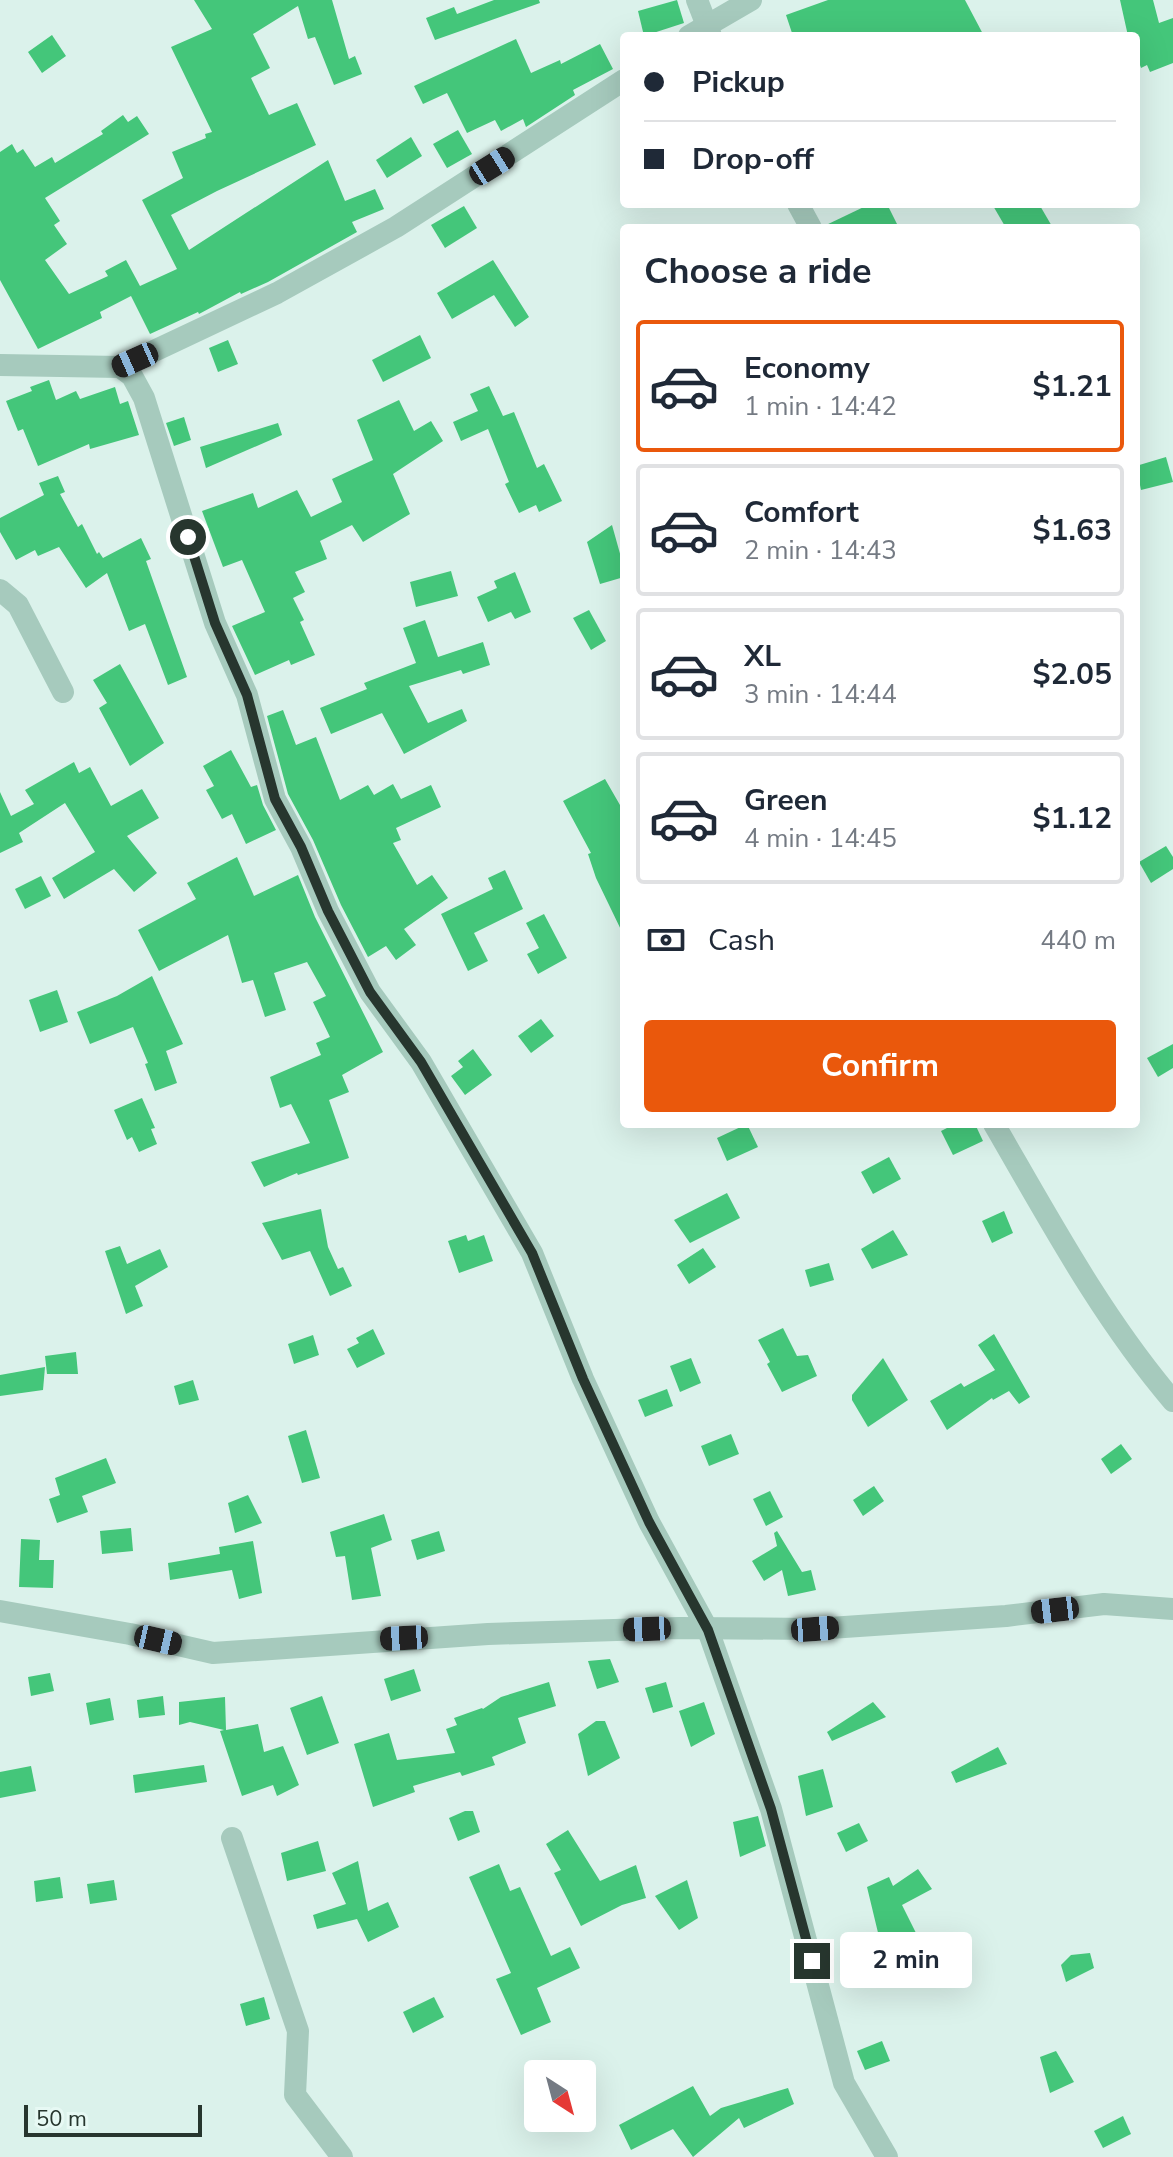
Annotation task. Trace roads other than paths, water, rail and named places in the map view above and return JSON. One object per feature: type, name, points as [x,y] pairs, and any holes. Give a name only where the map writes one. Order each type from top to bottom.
[{"type":"street","points":[[697,0],[702,32],[751,0]]},
{"type":"street","points":[[0,365],[120,367],[277,293],[396,227],[620,83]]},
{"type":"street","points":[[120,367],[132,376],[144,398],[215,623],[247,695],[275,799],[370,992],[421,1062],[532,1253],[583,1379],[649,1522],[708,1630],[771,1809],[844,2083],[887,2157]]},
{"type":"street","points":[[0,590],[18,605],[63,692]]},
{"type":"street","points":[[996,1128],[1058,1236],[1142,1365],[1173,1401]]},
{"type":"street","points":[[0,1611],[101,1628],[213,1653],[488,1634],[738,1627],[815,1629],[1006,1616],[1104,1604],[1173,1609]]},
{"type":"street","points":[[232,1838],[298,2031],[295,2095],[342,2157]]}]
